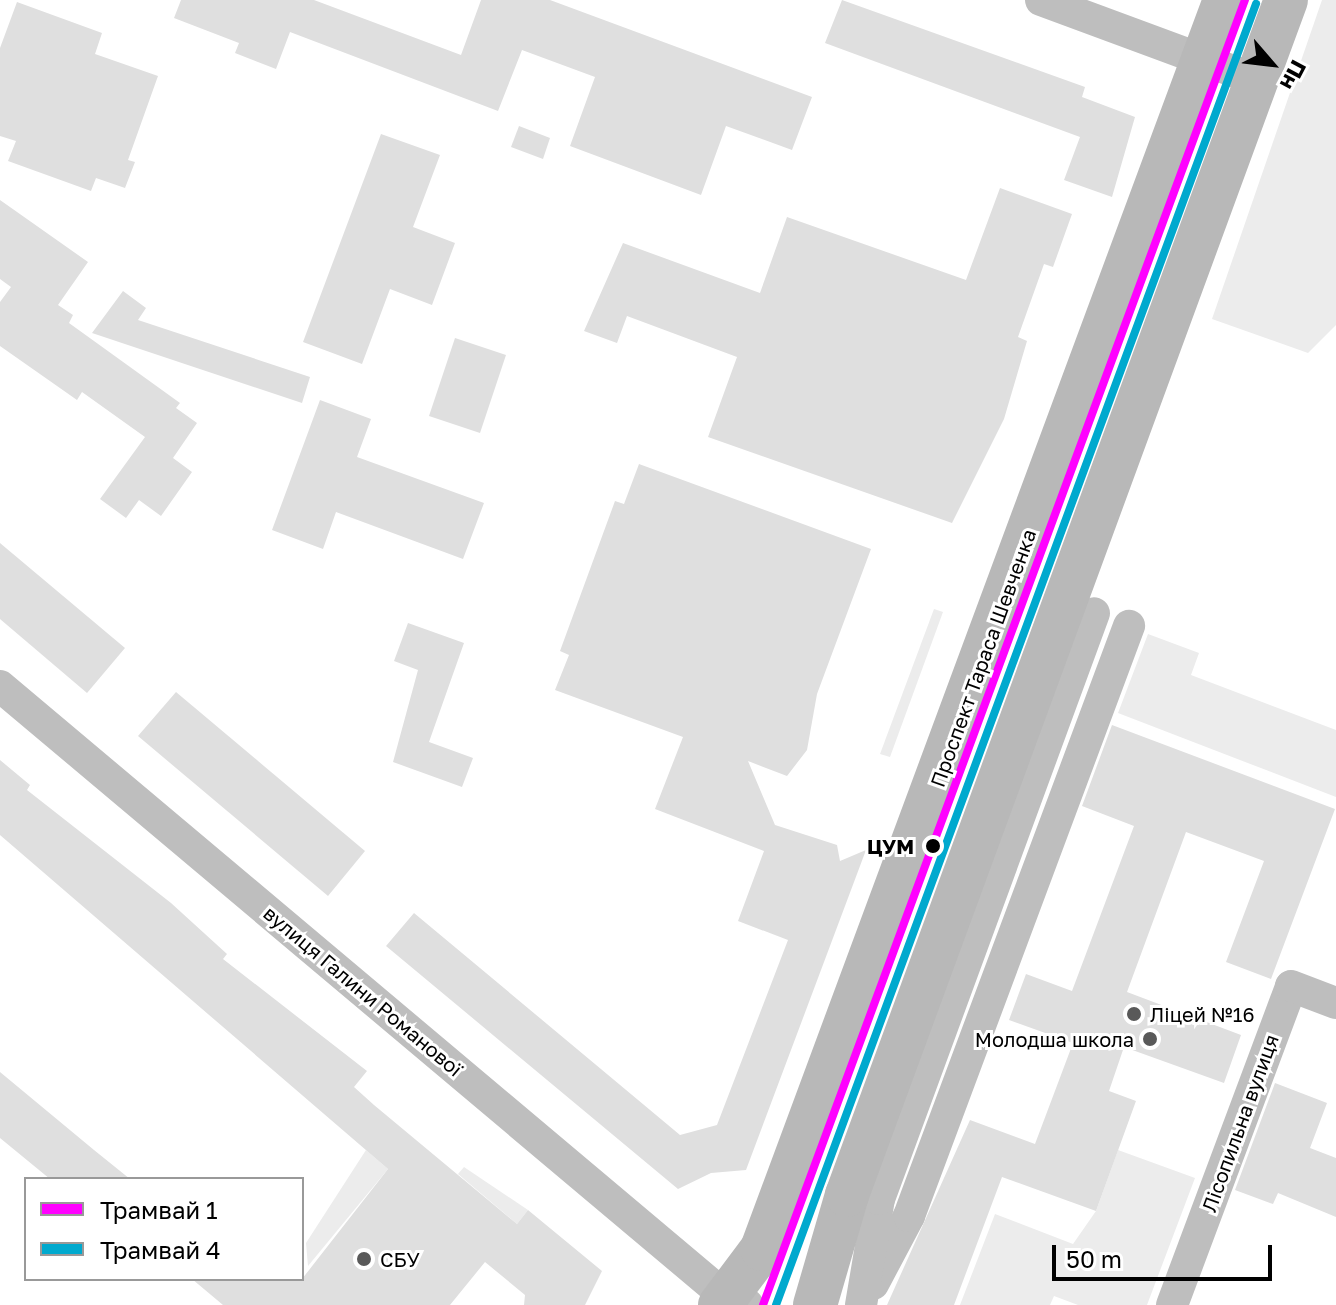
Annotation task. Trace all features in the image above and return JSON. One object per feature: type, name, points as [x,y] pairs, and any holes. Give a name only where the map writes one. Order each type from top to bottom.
[{"type":"main road","name":"Проспект Тараса Шевченка","points":[[731,1302],[762,1249],[1225,0]]},
{"type":"main road","points":[[815,1305],[847,1195],[1286,0]]},
{"type":"street","points":[[1041,0],[1257,80]]},
{"type":"street","points":[[862,1305],[879,1199],[1094,613]]},
{"type":"street","points":[[862,1305],[909,1216],[1129,626]]},
{"type":"street","name":"вулиця Галини Романової","points":[[0,686],[731,1302]]},
{"type":"street","name":"Лісопильна вулиця","points":[[1172,1305],[1291,986],[1336,1003]]},
{"type":"shaded area","points":[[1322,0],[1336,0],[1336,325],[1308,353],[1212,319]]},
{"type":"shaded area","points":[[934,609],[943,612],[890,757],[880,754]]},
{"type":"shaded area","points":[[1148,634],[1199,653],[1191,675],[1336,730],[1336,797],[1118,713]]},
{"type":"shaded area","points":[[366,1150],[388,1169],[308,1266],[306,1243]]},
{"type":"shaded area","points":[[1118,1150],[1195,1178],[1147,1305],[1078,1305],[1054,1296],[1050,1305],[960,1305],[995,1214],[1073,1244],[1096,1211]]},
{"type":"shaded area","points":[[464,1167],[528,1210],[517,1224],[458,1174]]},
{"type":"building","points":[[181,0],[314,0],[461,55],[481,0],[550,0],[812,97],[792,150],[726,126],[701,195],[570,146],[595,77],[522,50],[498,111],[290,32],[276,69],[235,53],[239,43],[174,18]]},
{"type":"building","points":[[842,0],[1085,87],[1082,97],[1135,117],[1112,197],[1064,180],[1080,137],[825,43]]},
{"type":"building","points":[[17,2],[102,33],[95,54],[158,76],[128,160],[135,162],[125,188],[96,178],[91,191],[8,161],[16,141],[0,136],[0,48]]},
{"type":"building","points":[[519,126],[550,138],[543,159],[511,147]]},
{"type":"building","points":[[381,134],[440,155],[413,227],[455,243],[432,305],[390,289],[362,364],[303,342]]},
{"type":"building","points":[[1000,188],[1072,214],[1053,267],[1044,264],[1018,337],[1027,341],[1004,419],[952,523],[708,437],[737,357],[627,316],[617,343],[584,331],[623,243],[760,293],[787,217],[966,280]]},
{"type":"building","points":[[0,200],[88,262],[58,305],[73,315],[69,323],[180,403],[176,408],[197,423],[173,458],[192,472],[161,516],[139,500],[126,518],[100,499],[145,437],[82,392],[77,400],[0,346],[0,302],[11,287],[0,279]]},
{"type":"building","points":[[123,291],[146,308],[138,320],[310,377],[302,403],[92,333]]},
{"type":"building","points":[[455,338],[506,355],[480,433],[429,416]]},
{"type":"building","points":[[320,400],[371,419],[357,457],[484,503],[463,559],[336,512],[323,549],[272,530]]},
{"type":"building","points":[[639,464],[871,549],[817,694],[807,750],[787,776],[748,761],[775,825],[837,845],[840,861],[866,850],[746,1170],[711,1173],[678,1189],[386,946],[414,913],[680,1135],[717,1125],[788,940],[738,921],[764,851],[655,809],[683,737],[555,690],[569,655],[560,651],[615,501],[624,504]]},
{"type":"building","points":[[0,543],[125,648],[87,693],[0,619]]},
{"type":"building","points":[[408,623],[464,643],[429,742],[473,758],[462,787],[393,762],[418,670],[394,661]]},
{"type":"building","points":[[176,692],[365,851],[328,896],[138,736]]},
{"type":"building","points":[[1112,725],[1335,809],[1271,979],[1226,962],[1264,861],[1186,832],[1127,992],[1241,1035],[1224,1083],[1124,1047],[1109,1091],[1136,1101],[1096,1211],[1002,1177],[954,1305],[887,1305],[970,1120],[1035,1144],[1073,1043],[1009,1020],[1026,974],[1072,991],[1134,826],[1082,806]]},
{"type":"building","points":[[0,760],[30,785],[27,790],[171,903],[227,954],[223,959],[367,1071],[354,1087],[374,1105],[517,1224],[528,1210],[602,1271],[585,1305],[524,1305],[525,1295],[485,1262],[450,1305],[223,1305],[194,1281],[304,1281],[304,1276],[388,1169],[0,835]]},
{"type":"building","points":[[0,1072],[128,1177],[48,1177],[0,1138]]},
{"type":"building","points":[[1275,1083],[1327,1103],[1310,1148],[1336,1158],[1336,1217],[1278,1193],[1273,1204],[1235,1190]]},
{"type":"tram line","name":"1","points":[[763,1305],[1245,0]]},
{"type":"tram line","name":"4","points":[[776,1305],[1256,4]]},
{"type":"place","name":"ЦУМ","points":[[933,846]]},
{"type":"place","name":"Ліцей №16","points":[[1134,1014]]},
{"type":"place","name":"Молодша школа","points":[[1150,1039]]},
{"type":"place","name":"СБУ","points":[[364,1259]]}]
